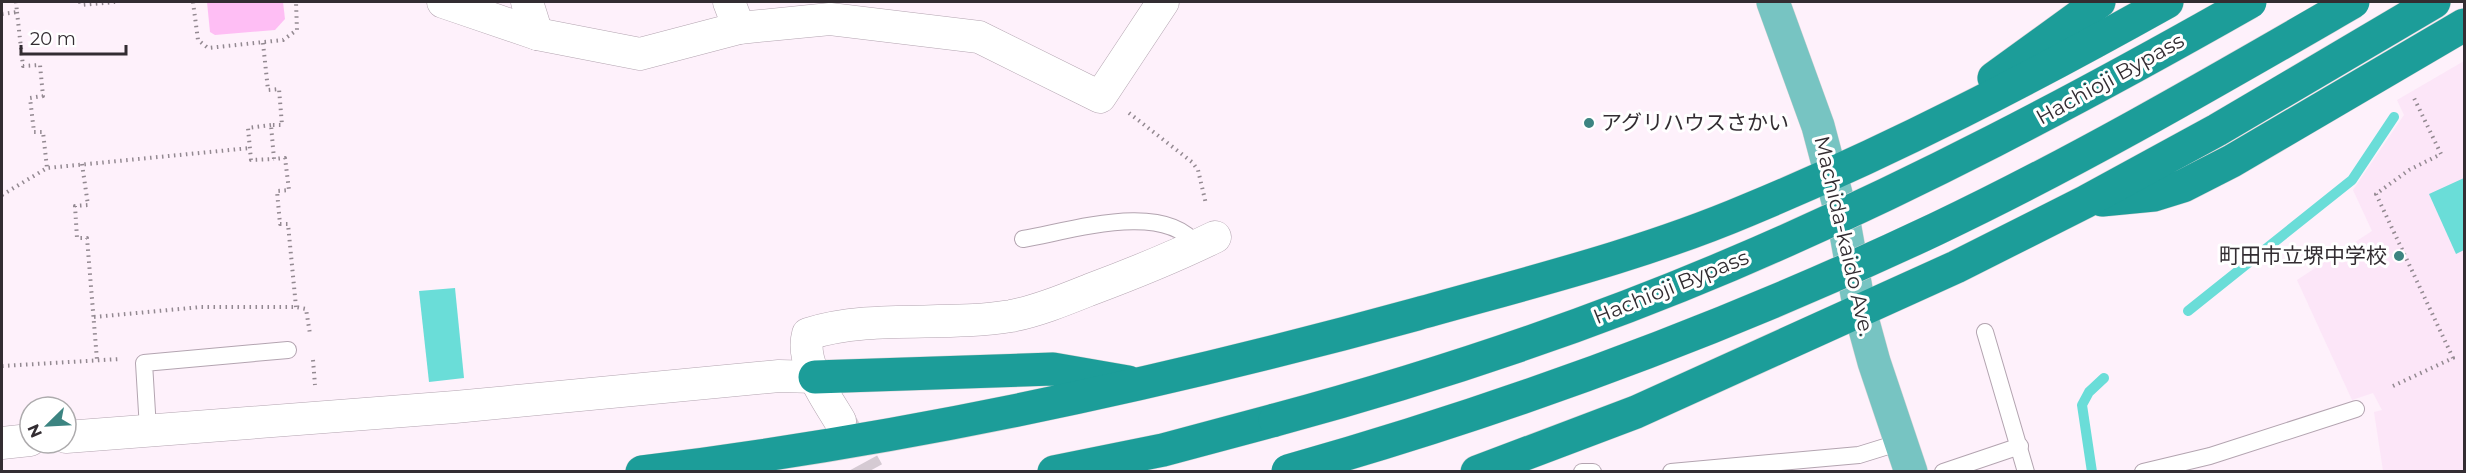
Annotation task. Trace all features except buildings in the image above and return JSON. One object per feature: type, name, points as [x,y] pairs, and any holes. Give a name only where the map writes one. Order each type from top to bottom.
[{"type":"highway","points":[[1912,137],[2099,2]]},
{"type":"highway","points":[[642,471],[753,458],[907,433],[1138,384],[1267,354],[1541,279],[1720,221],[1832,174],[2030,78],[2167,2]]},
{"type":"highway","name":"Hachioji Bypass","points":[[1054,471],[1163,450],[1370,394],[1480,359],[1730,265],[1917,179],[2039,118],[2250,2]]},
{"type":"highway","points":[[1286,471],[1497,408],[1616,366],[1749,312],[1937,228],[2062,165],[2354,2]]},
{"type":"highway","points":[[1477,471],[1636,412],[1860,311],[2085,202],[2217,130],[2422,9]]},
{"type":"highway","points":[[2085,202],[2154,195],[2183,186],[2232,161],[2464,25]]},
{"type":"highway","points":[[815,377],[1053,369],[1138,384]]},
{"type":"main road","name":"Machida-kaido Ave.","points":[[1773,2],[1818,126],[1832,174],[1860,311],[1906,457]]},
{"type":"street","points":[[443,2],[537,34],[640,54],[734,15],[830,19],[979,37],[1100,97],[1163,2]]},
{"type":"street","points":[[527,2],[537,34]]},
{"type":"street","points":[[840,421],[815,377],[805,346],[808,334],[844,325],[944,323],[1012,315],[1064,300],[1206,242]]},
{"type":"street","points":[[78,436],[455,407],[779,376],[815,377]]},
{"type":"street","points":[[2,443],[18,441]]},
{"type":"lane","points":[[1023,239],[1140,219],[1168,224],[1206,242]]},
{"type":"lane","points":[[1985,332],[2026,471]]},
{"type":"lane","points":[[148,429],[144,363],[288,350]]},
{"type":"lane","points":[[2144,471],[2210,456],[2356,409]]},
{"type":"lane","points":[[1943,471],[2020,446]]},
{"type":"lane","points":[[1671,471],[1859,455],[1906,457]]},
{"type":"lane","points":[[1582,471],[1593,471]]},
{"type":"path","points":[[16,2],[23,66],[40,65],[43,96],[30,98],[34,132],[43,132],[47,168]]},
{"type":"path","points":[[80,2],[81,5],[115,2]]},
{"type":"path","points":[[193,2],[198,40],[208,48],[283,40],[297,30],[296,2]]},
{"type":"path","points":[[2,14],[17,12]]},
{"type":"path","points":[[263,43],[268,90],[279,89],[282,125],[248,128],[251,160],[285,158],[289,190],[277,191],[280,224],[288,224],[296,307]]},
{"type":"path","points":[[2393,386],[2453,358],[2376,194],[2409,170],[2440,154],[2411,92]]},
{"type":"path","points":[[1132,116],[1192,162],[1198,170],[1210,219],[1206,242]]},
{"type":"path","points":[[271,125],[274,159]]},
{"type":"path","points":[[2,195],[47,168],[250,148]]},
{"type":"path","points":[[2,366],[98,360],[87,238],[77,238],[75,206],[88,205],[82,164]]},
{"type":"path","points":[[94,317],[201,307],[296,307],[306,309]]},
{"type":"shaded area","points":[[207,2],[283,2],[285,19],[275,30],[215,35],[210,32]]},
{"type":"shaded area","name":"町田市立堺中学校","points":[[2464,61],[2464,471],[2383,471],[2374,412],[2382,410],[2373,393],[2352,400],[2297,280],[2372,231],[2353,190],[2404,115],[2397,100]]},
{"type":"water","points":[[2464,178],[2464,250],[2456,254],[2429,194]]},
{"type":"water","points":[[455,288],[464,378],[429,382],[419,291]]},
{"type":"waterway","points":[[2188,311],[2352,180],[2394,117]]},
{"type":"waterway","points":[[2092,472],[2082,405],[2089,392],[2104,378]]},
{"type":"tunnel","points":[[840,421],[868,472]]},
{"type":"place","name":"アグリハウスさかい","points":[[1589,123]]},
{"type":"place","name":"町田市立堺中学校","points":[[2399,256]]}]
